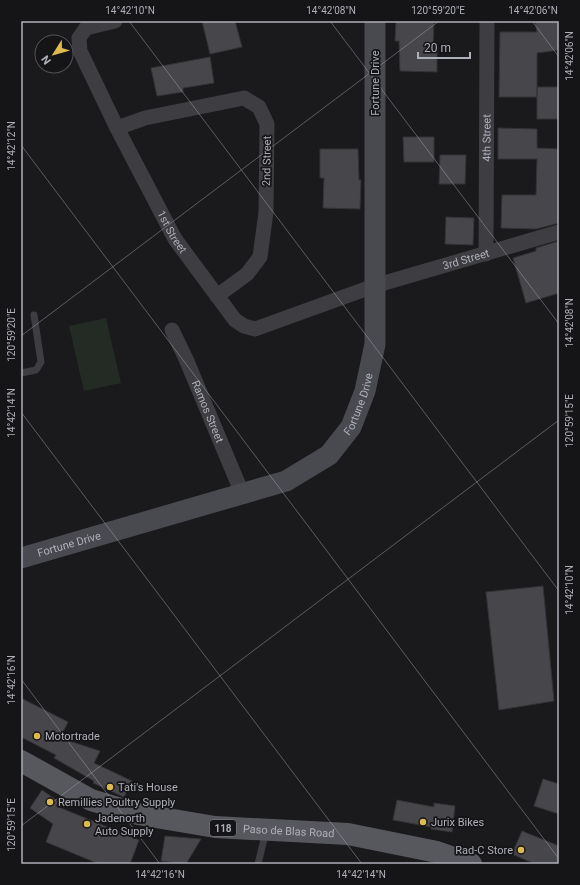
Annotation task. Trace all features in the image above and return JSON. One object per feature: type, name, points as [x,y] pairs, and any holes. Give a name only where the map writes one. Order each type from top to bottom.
[{"type":"main road","name":"Paso de Blas Road","points":[[21,761],[91,800],[138,814],[215,827],[348,834],[436,858],[471,864]]},
{"type":"street","name":"1st Street","points":[[115,21],[86,28],[79,38],[80,51],[117,128],[175,239],[235,320],[244,326],[255,329],[374,286]]},
{"type":"street","name":"Fortune Drive","points":[[21,558],[286,481],[329,455],[351,427],[365,390],[375,344],[375,21]]},
{"type":"street","name":"4th Street","points":[[486,254],[487,21]]},
{"type":"street","name":"2nd Street","points":[[117,128],[145,118],[244,98],[259,107],[268,124],[266,212],[260,257],[247,274],[216,296]]},
{"type":"street","name":"3rd Street","points":[[374,286],[559,232]]},
{"type":"street","name":"Ramos Street","points":[[172,330],[186,359],[242,493]]},
{"type":"lane","points":[[21,373],[36,370],[42,362],[34,315]]},
{"type":"lane","points":[[258,864],[266,830]]},
{"type":"shaded area","points":[[106,318],[121,383],[84,391],[69,326]]},
{"type":"building","points":[[202,21],[235,21],[242,47],[210,54]]},
{"type":"building","points":[[396,21],[434,21],[433,46],[437,46],[437,72],[400,71],[399,41],[395,41]]},
{"type":"building","points":[[535,21],[559,21],[559,50],[537,53],[537,97],[499,97],[500,32],[537,32]]},
{"type":"building","points":[[210,57],[214,83],[183,88],[183,92],[157,96],[151,68]]},
{"type":"building","points":[[537,87],[559,87],[559,119],[537,119]]},
{"type":"building","points":[[498,128],[537,129],[537,148],[559,149],[559,223],[536,229],[501,228],[502,195],[536,195],[537,159],[498,159]]},
{"type":"building","points":[[403,137],[434,137],[434,162],[404,162]]},
{"type":"building","points":[[320,149],[358,149],[359,180],[361,180],[360,209],[323,208],[324,178],[320,178]]},
{"type":"building","points":[[440,155],[466,155],[465,184],[439,184]]},
{"type":"building","points":[[446,217],[474,218],[473,245],[445,244]]},
{"type":"building","points":[[559,241],[559,293],[526,303],[513,258],[536,251],[536,248]]},
{"type":"building","points":[[543,586],[554,701],[499,710],[486,592]]},
{"type":"building","points":[[21,698],[68,722],[60,738],[100,751],[94,763],[132,781],[124,797],[93,783],[94,781],[54,758],[56,755],[21,737]]},
{"type":"building","points":[[543,779],[559,784],[559,814],[534,806]]},
{"type":"building","points":[[42,790],[59,802],[56,806],[139,840],[130,864],[99,864],[46,842],[53,824],[30,808]]},
{"type":"building","points":[[397,800],[434,807],[434,803],[455,806],[452,832],[431,829],[431,827],[393,820]]},
{"type":"building","points":[[522,831],[559,846],[559,864],[535,864],[512,854]]},
{"type":"building","points":[[165,836],[201,839],[186,864],[183,864],[161,861]]},
{"type":"place","name":"Motortrade","points":[[37,736]]},
{"type":"place","name":"Tati's House","points":[[110,787]]},
{"type":"place","name":"Remillies Poultry Supply","points":[[50,802]]},
{"type":"place","name":"Jurix Bikes","points":[[423,822]]},
{"type":"place","name":"Jadenorth Auto Supply","points":[[87,824]]},
{"type":"place","name":"Rad-C Store","points":[[521,850]]}]
